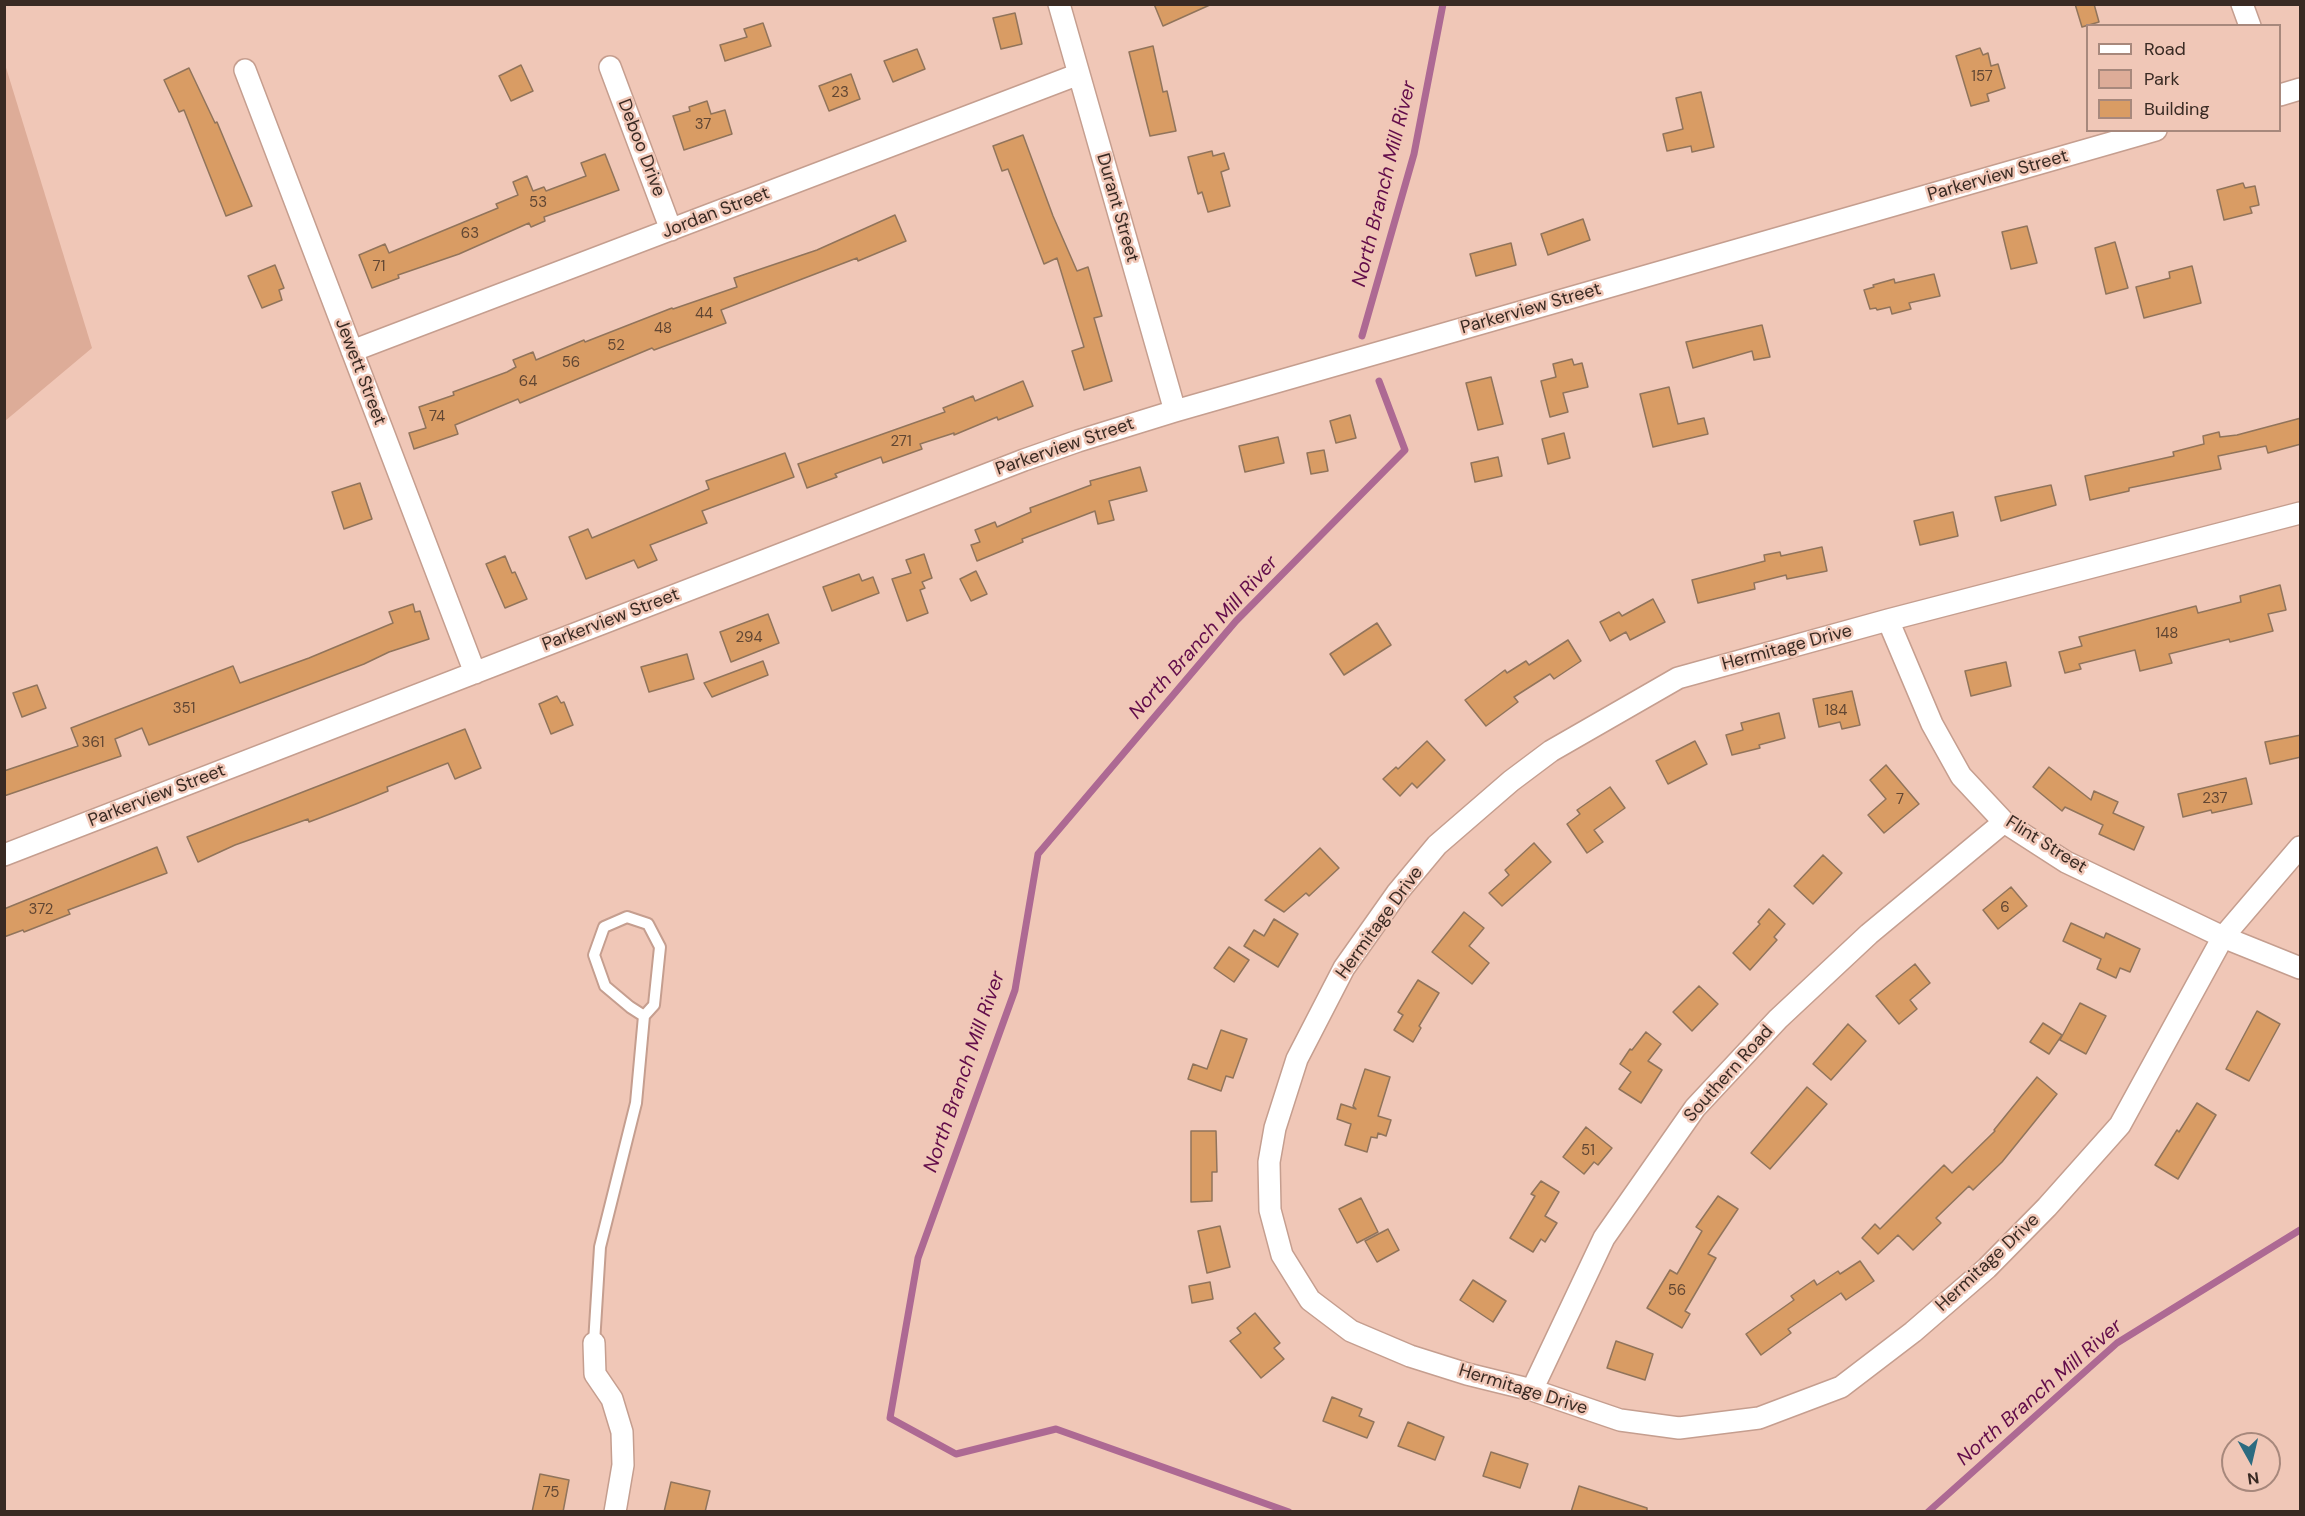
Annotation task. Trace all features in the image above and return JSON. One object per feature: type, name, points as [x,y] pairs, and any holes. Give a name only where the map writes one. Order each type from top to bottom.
[{"type":"street","name":"Durant Street","points":[[1059,4],[1175,411]]},
{"type":"street","points":[[2242,4],[2249,24]]},
{"type":"street","name":"Deboo Drive","points":[[610,67],[671,230]]},
{"type":"street","name":"Jewett Street","points":[[245,70],[475,673]]},
{"type":"street","name":"Jordan Street","points":[[352,351],[1079,74]]},
{"type":"street","points":[[2281,95],[2301,89]]},
{"type":"street","name":"Parkerview Street","points":[[4,855],[1024,460],[1175,411],[2149,132]]},
{"type":"street","name":"Hermitage Drive","points":[[2301,513],[1888,620],[1678,678],[1551,751],[1511,781],[1437,845],[1397,893],[1344,968],[1297,1059],[1275,1128],[1269,1162],[1270,1210],[1282,1255],[1310,1300],[1351,1330],[1410,1356],[1467,1374],[1532,1390],[1620,1420],[1679,1428],[1760,1418],[1841,1387],[1913,1332],[1987,1268],[2047,1207],[2120,1125],[2223,937],[2301,847]]},
{"type":"street","name":"Flint Street","points":[[1888,620],[1932,723],[1960,776],[2004,822],[2067,862],[2223,937],[2301,968]]},
{"type":"street","name":"Southern Road","points":[[1532,1390],[1604,1238],[1695,1108],[1778,1019],[1869,934],[2004,822]]},
{"type":"street","points":[[594,1343],[595,1374],[612,1399],[622,1432],[623,1465],[615,1512]]},
{"type":"lane","points":[[594,1343],[600,1246],[636,1103],[644,1016],[654,1005],[660,947],[648,924],[627,917],[603,927],[594,955],[605,986],[644,1016]]},
{"type":"green space","points":[[4,61],[92,348],[5,421],[4,421]]},
{"type":"building","points":[[1154,4],[1212,4],[1163,26]]},
{"type":"building","points":[[2075,4],[2094,4],[2099,22],[2082,27]]},
{"type":"building","points":[[1015,13],[1022,44],[1001,49],[993,18]]},
{"type":"building","points":[[763,23],[771,46],[725,61],[720,45],[747,37],[744,29]]},
{"type":"building","points":[[1153,46],[1163,92],[1167,91],[1176,131],[1150,136],[1129,52]]},
{"type":"building","points":[[1980,48],[1983,55],[1988,53],[1991,66],[1998,64],[2005,88],[1987,94],[1989,101],[1971,106],[1956,56]]},
{"type":"building","points":[[917,49],[925,69],[893,82],[884,61]]},
{"type":"building","points":[[521,65],[533,91],[511,101],[499,76]]},
{"type":"building","points":[[189,68],[215,123],[217,122],[252,206],[226,216],[184,110],[179,112],[164,80]]},
{"type":"building","points":[[851,74],[860,99],[829,111],[819,86]]},
{"type":"building","points":[[1701,92],[1714,147],[1692,152],[1691,146],[1667,151],[1663,134],[1683,129],[1676,98]]},
{"type":"building","points":[[707,101],[711,114],[725,110],[732,134],[684,150],[673,116],[690,111],[689,107]]},
{"type":"building","points":[[1023,135],[1053,216],[1077,271],[1088,267],[1102,316],[1094,318],[1112,381],[1084,390],[1072,351],[1084,347],[1057,258],[1044,264],[1008,169],[1002,171],[993,146]]},
{"type":"building","points":[[1212,151],[1213,156],[1224,153],[1229,169],[1221,172],[1230,206],[1208,212],[1202,192],[1198,194],[1188,157]]},
{"type":"building","points":[[605,154],[619,190],[544,217],[545,221],[531,227],[529,223],[459,254],[398,275],[399,278],[372,288],[359,255],[385,244],[389,253],[498,208],[496,204],[518,195],[513,182],[527,176],[533,191],[544,187],[546,191],[586,176],[581,163]]},
{"type":"building","points":[[2243,183],[2245,188],[2255,186],[2259,205],[2250,207],[2252,213],[2224,220],[2217,190]]},
{"type":"building","points":[[895,215],[906,241],[858,261],[857,258],[721,310],[726,323],[654,350],[652,348],[520,403],[518,399],[455,425],[458,434],[414,449],[409,433],[426,428],[419,407],[507,372],[516,367],[513,360],[533,352],[536,360],[672,308],[737,287],[734,278],[817,250]]},
{"type":"building","points":[[1583,219],[1590,240],[1548,255],[1541,234]]},
{"type":"building","points":[[2027,226],[2037,263],[2011,269],[2002,232]]},
{"type":"building","points":[[2115,242],[2128,288],[2106,294],[2095,248]]},
{"type":"building","points":[[1511,243],[1516,265],[1476,276],[1470,254]]},
{"type":"building","points":[[275,265],[284,288],[279,290],[282,300],[262,308],[248,276]]},
{"type":"building","points":[[2192,266],[2201,303],[2144,318],[2136,287],[2170,278],[2169,272]]},
{"type":"building","points":[[1934,274],[1940,296],[1909,303],[1911,309],[1892,314],[1890,307],[1870,309],[1864,290],[1874,287],[1873,285],[1894,279],[1895,283]]},
{"type":"building","points":[[1762,325],[1770,357],[1754,360],[1752,351],[1693,368],[1686,342]]},
{"type":"building","points":[[1572,359],[1574,365],[1582,363],[1588,387],[1563,393],[1568,412],[1550,417],[1541,381],[1556,377],[1553,364]]},
{"type":"building","points":[[1491,377],[1503,424],[1478,430],[1466,383]]},
{"type":"building","points":[[1023,381],[1033,406],[998,420],[997,417],[954,435],[954,433],[920,444],[922,449],[883,463],[881,457],[835,474],[837,477],[807,488],[798,464],[945,412],[943,408],[973,396],[975,401]]},
{"type":"building","points":[[1669,387],[1678,424],[1704,418],[1708,434],[1653,447],[1640,394]]},
{"type":"building","points":[[1350,415],[1356,438],[1336,443],[1330,421]]},
{"type":"building","points":[[2301,418],[2301,444],[2268,453],[2266,446],[2218,456],[2221,469],[2129,488],[2129,491],[2090,500],[2085,476],[2174,456],[2173,452],[2204,444],[2203,436],[2219,432],[2220,437],[2237,435]]},
{"type":"building","points":[[1564,433],[1570,458],[1548,464],[1542,439]]},
{"type":"building","points":[[1278,437],[1284,463],[1245,472],[1239,446]]},
{"type":"building","points":[[1324,450],[1328,471],[1311,474],[1307,453]]},
{"type":"building","points":[[785,453],[794,477],[702,511],[707,523],[650,545],[657,560],[638,568],[634,560],[586,579],[569,537],[588,529],[592,538],[709,489],[706,481]]},
{"type":"building","points":[[1498,457],[1502,476],[1475,482],[1471,463]]},
{"type":"building","points":[[1140,467],[1147,491],[1109,501],[1114,520],[1098,524],[1095,511],[1022,539],[1023,542],[977,561],[971,545],[980,542],[975,530],[995,522],[997,527],[1031,512],[1030,508],[1091,485],[1090,481]]},
{"type":"building","points":[[360,483],[372,519],[344,529],[332,492]]},
{"type":"building","points":[[2051,485],[2056,505],[2001,521],[1995,497]]},
{"type":"building","points":[[1953,512],[1958,536],[1920,545],[1914,521]]},
{"type":"building","points":[[1822,547],[1827,571],[1787,579],[1786,575],[1754,583],[1755,589],[1698,603],[1692,580],[1765,561],[1764,555],[1780,552],[1781,556]]},
{"type":"building","points":[[924,554],[932,578],[922,582],[925,588],[920,590],[928,613],[907,621],[892,579],[911,573],[906,560]]},
{"type":"building","points":[[505,556],[527,599],[505,608],[486,564]]},
{"type":"building","points":[[976,571],[987,594],[971,601],[960,579]]},
{"type":"building","points":[[859,574],[862,581],[873,577],[879,593],[832,611],[823,587]]},
{"type":"building","points":[[2280,585],[2286,610],[2268,614],[2273,631],[2169,654],[2172,663],[2140,671],[2135,650],[2079,664],[2081,669],[2065,673],[2059,652],[2082,646],[2079,637],[2196,606],[2198,613],[2241,602],[2240,596]]},
{"type":"building","points":[[1653,599],[1665,622],[1630,640],[1626,632],[1610,641],[1600,622],[1619,612],[1622,616]]},
{"type":"building","points":[[413,604],[415,612],[420,611],[429,639],[389,652],[364,664],[149,745],[142,728],[115,739],[121,756],[4,796],[4,771],[78,746],[71,728],[233,666],[240,683],[309,658],[393,623],[389,612]]},
{"type":"building","points":[[768,614],[779,643],[731,662],[720,632]]},
{"type":"building","points":[[1377,623],[1391,645],[1344,675],[1330,654]]},
{"type":"building","points":[[1568,640],[1581,661],[1554,679],[1550,674],[1514,697],[1518,702],[1486,726],[1465,700],[1505,670],[1507,673],[1526,661],[1529,665]]},
{"type":"building","points":[[687,654],[694,679],[649,692],[641,667]]},
{"type":"building","points":[[763,661],[768,675],[712,697],[704,683]]},
{"type":"building","points":[[2006,662],[2011,686],[1971,696],[1965,671]]},
{"type":"building","points":[[37,685],[46,708],[22,717],[13,693]]},
{"type":"building","points":[[1852,691],[1860,725],[1842,729],[1840,722],[1819,727],[1813,699]]},
{"type":"building","points":[[557,696],[561,703],[564,702],[573,725],[551,734],[539,704]]},
{"type":"building","points":[[1779,713],[1785,738],[1759,745],[1760,748],[1732,755],[1726,735],[1743,730],[1741,723]]},
{"type":"building","points":[[465,729],[481,768],[455,779],[448,763],[387,787],[388,791],[356,804],[309,822],[308,819],[235,845],[198,862],[187,837]]},
{"type":"building","points":[[2301,735],[2301,757],[2270,764],[2265,742]]},
{"type":"building","points":[[1427,741],[1445,760],[1417,788],[1412,783],[1400,796],[1383,779],[1396,767],[1398,769]]},
{"type":"building","points":[[1695,741],[1707,764],[1668,784],[1656,761]]},
{"type":"building","points":[[1886,765],[1919,804],[1884,833],[1868,815],[1886,799],[1870,780]]},
{"type":"building","points":[[2049,767],[2091,800],[2094,791],[2118,802],[2113,813],[2144,827],[2134,850],[2099,834],[2103,825],[2065,807],[2062,811],[2033,787]]},
{"type":"building","points":[[2246,778],[2252,804],[2183,817],[2178,794]]},
{"type":"building","points":[[1610,787],[1625,808],[1594,830],[1603,842],[1587,853],[1567,824],[1580,814],[1577,810]]},
{"type":"building","points":[[1534,843],[1551,862],[1502,906],[1489,893],[1509,875],[1505,870]]},
{"type":"building","points":[[157,847],[167,873],[68,910],[70,914],[24,932],[23,930],[4,937],[4,909]]},
{"type":"building","points":[[1320,848],[1339,868],[1309,896],[1306,893],[1284,912],[1265,900]]},
{"type":"building","points":[[1823,855],[1842,873],[1813,904],[1794,886]]},
{"type":"building","points":[[2011,887],[2027,906],[1998,929],[1983,910]]},
{"type":"building","points":[[1769,909],[1785,924],[1774,937],[1777,940],[1750,970],[1733,953],[1760,924],[1758,922]]},
{"type":"building","points":[[1464,912],[1484,928],[1469,946],[1489,963],[1472,984],[1432,952]]},
{"type":"building","points":[[1274,919],[1298,934],[1278,967],[1244,946],[1254,930],[1264,936]]},
{"type":"building","points":[[2071,923],[2104,938],[2106,933],[2140,949],[2130,972],[2120,968],[2116,978],[2097,969],[2101,959],[2063,941]]},
{"type":"building","points":[[1229,947],[1249,960],[1234,982],[1214,968]]},
{"type":"building","points":[[1915,964],[1930,983],[1910,1000],[1917,1009],[1899,1024],[1876,996]]},
{"type":"building","points":[[1418,980],[1439,993],[1419,1026],[1421,1028],[1413,1042],[1394,1030],[1403,1015],[1398,1012]]},
{"type":"building","points":[[1699,986],[1718,1004],[1692,1031],[1673,1012]]},
{"type":"building","points":[[2080,1003],[2106,1016],[2086,1054],[2060,1040]]},
{"type":"building","points":[[2257,1011],[2280,1024],[2249,1081],[2226,1069]]},
{"type":"building","points":[[2043,1023],[2062,1035],[2049,1054],[2030,1042]]},
{"type":"building","points":[[1848,1024],[1866,1041],[1831,1080],[1813,1064]]},
{"type":"building","points":[[1221,1030],[1247,1039],[1233,1078],[1226,1076],[1221,1091],[1188,1079],[1193,1064],[1207,1069]]},
{"type":"building","points":[[1646,1032],[1661,1044],[1648,1061],[1662,1070],[1641,1103],[1619,1089],[1631,1072],[1620,1064]]},
{"type":"building","points":[[1365,1069],[1390,1077],[1378,1116],[1391,1120],[1386,1136],[1378,1133],[1377,1138],[1371,1137],[1367,1152],[1345,1145],[1351,1124],[1337,1119],[1341,1104],[1356,1109],[1353,1106]]},
{"type":"building","points":[[2037,1077],[2057,1094],[2002,1162],[1973,1190],[1969,1186],[1936,1218],[1941,1223],[1913,1250],[1898,1235],[1878,1254],[1862,1238],[1875,1224],[1880,1229],[1944,1165],[1952,1173],[1995,1131]]},
{"type":"building","points":[[1807,1087],[1827,1104],[1770,1169],[1751,1153]]},
{"type":"building","points":[[2197,1103],[2216,1115],[2178,1179],[2155,1165]]},
{"type":"building","points":[[1586,1127],[1612,1148],[1598,1165],[1594,1162],[1584,1174],[1563,1157]]},
{"type":"building","points":[[1191,1131],[1216,1131],[1217,1172],[1212,1172],[1212,1201],[1191,1202]]},
{"type":"building","points":[[1541,1181],[1559,1192],[1545,1216],[1557,1223],[1545,1242],[1541,1239],[1533,1252],[1510,1238],[1535,1196],[1531,1194]]},
{"type":"building","points":[[1718,1196],[1738,1209],[1708,1254],[1716,1258],[1685,1311],[1690,1314],[1682,1328],[1647,1308],[1670,1270],[1677,1274],[1702,1231],[1696,1227]]},
{"type":"building","points":[[1361,1198],[1378,1232],[1357,1243],[1339,1209]]},
{"type":"building","points":[[1220,1226],[1230,1267],[1207,1273],[1198,1231]]},
{"type":"building","points":[[1388,1229],[1399,1250],[1377,1262],[1365,1241]]},
{"type":"building","points":[[1860,1261],[1874,1281],[1846,1300],[1841,1293],[1788,1329],[1791,1333],[1761,1355],[1746,1334],[1794,1300],[1791,1296],[1814,1280],[1817,1285],[1838,1271],[1840,1274]]},
{"type":"building","points":[[1473,1280],[1506,1301],[1493,1322],[1460,1300]]},
{"type":"building","points":[[1210,1282],[1213,1299],[1192,1303],[1189,1286]]},
{"type":"building","points":[[1255,1313],[1280,1343],[1274,1348],[1284,1359],[1261,1378],[1230,1341],[1241,1333],[1237,1328]]},
{"type":"building","points":[[1616,1341],[1653,1354],[1645,1380],[1607,1368]]},
{"type":"building","points":[[1332,1397],[1362,1409],[1359,1416],[1374,1422],[1367,1438],[1323,1421]]},
{"type":"building","points":[[1408,1422],[1444,1437],[1435,1460],[1398,1446]]},
{"type":"building","points":[[1491,1452],[1528,1464],[1520,1488],[1483,1476]]},
{"type":"building","points":[[540,1474],[569,1480],[563,1512],[532,1512]]},
{"type":"building","points":[[671,1482],[710,1491],[705,1512],[664,1512]]},
{"type":"building","points":[[1579,1486],[1647,1508],[1647,1512],[1571,1512]]},
{"type":"waterway","name":"North Branch Mill River","points":[[1362,336],[1414,154],[1443,4]]},
{"type":"waterway","name":"North Branch Mill River","points":[[1289,1512],[1056,1429],[956,1454],[890,1418],[918,1258],[1015,990],[1038,854],[1236,621],[1405,450],[1379,381]]},
{"type":"waterway","name":"North Branch Mill River","points":[[1928,1512],[2117,1343],[2300,1230]]}]
